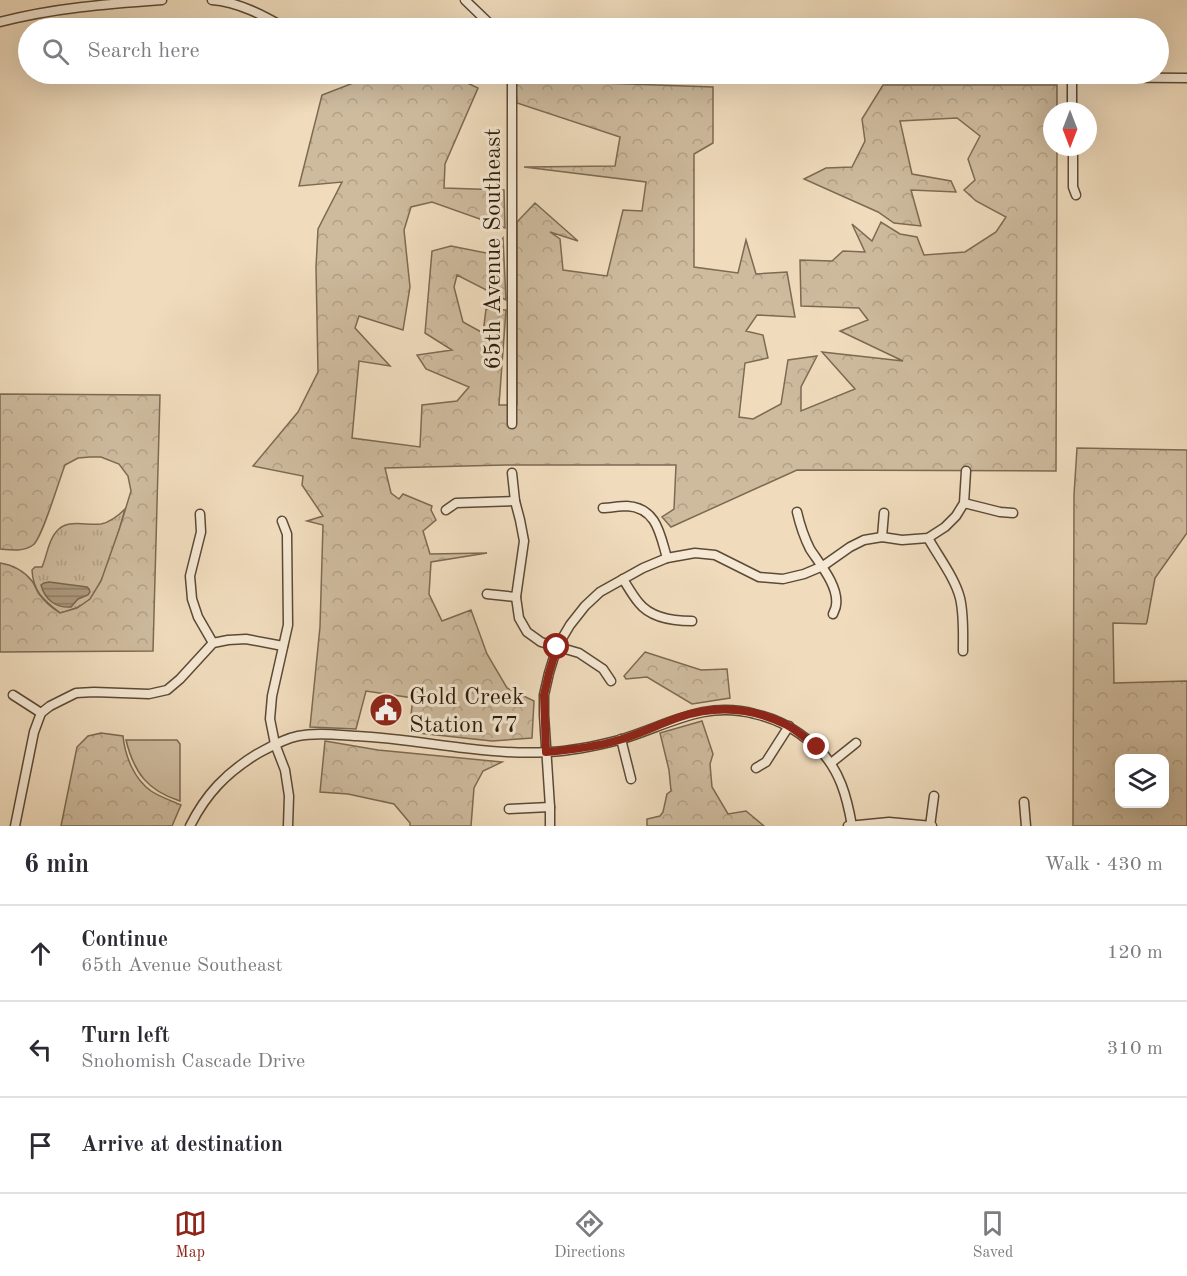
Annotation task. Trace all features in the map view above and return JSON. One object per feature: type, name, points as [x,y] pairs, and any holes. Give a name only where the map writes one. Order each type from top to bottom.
[{"type":"street","points":[[0,22],[71,8],[162,0]]},
{"type":"street","points":[[212,0],[224,1],[266,18]]},
{"type":"street","points":[[250,11],[253,0]]},
{"type":"street","points":[[465,0],[484,18]]},
{"type":"street","points":[[1169,78],[1187,78]]},
{"type":"street","name":"65th Avenue Southeast","points":[[512,84],[512,424]]},
{"type":"street","points":[[1072,84],[1072,102]]},
{"type":"street","points":[[1072,156],[1073,187],[1076,195]]},
{"type":"street","points":[[550,826],[544,695],[557,647],[570,625],[600,592],[643,568],[667,558],[695,553],[715,555],[759,577],[783,579],[823,566],[864,540],[882,537],[903,540],[928,538],[945,527],[964,503],[966,471]]},
{"type":"street","points":[[512,473],[515,501],[525,541],[516,597],[519,618],[527,632],[541,642],[579,653],[603,669],[611,681]]},
{"type":"street","points":[[446,510],[456,502],[515,501]]},
{"type":"street","points":[[964,503],[1013,513]]},
{"type":"street","points":[[603,508],[627,506],[644,510],[659,530],[667,558]]},
{"type":"street","points":[[797,512],[801,530],[811,550],[823,566],[832,586],[837,603],[833,614]]},
{"type":"street","points":[[882,537],[884,513]]},
{"type":"street","points":[[200,514],[201,532],[190,576],[192,599],[198,617],[213,643]]},
{"type":"street","points":[[282,521],[287,534],[288,625],[270,707],[270,719],[275,744],[285,770],[289,796],[288,826]]},
{"type":"street","points":[[928,538],[959,596],[963,617],[963,651]]},
{"type":"street","points":[[623,579],[640,605],[656,615],[677,621],[692,621]]},
{"type":"street","points":[[487,594],[516,597]]},
{"type":"street","points":[[15,826],[34,732],[41,713],[50,706],[76,693],[148,694],[166,690],[180,679],[213,643],[246,639],[283,646]]},
{"type":"street","points":[[13,694],[41,713]]},
{"type":"street","points":[[190,826],[199,808],[219,782],[243,763],[275,744],[299,736],[330,734],[388,738],[489,751],[546,752],[579,749],[621,740],[681,717],[714,710],[744,711],[769,717],[789,726],[817,747],[831,763],[845,793],[852,826]]},
{"type":"street","points":[[756,768],[766,762],[789,726]]},
{"type":"street","points":[[621,740],[631,779]]},
{"type":"street","points":[[831,763],[856,743]]},
{"type":"street","points":[[846,826],[889,822],[931,826],[934,796]]},
{"type":"street","points":[[1024,802],[1026,826]]},
{"type":"street","points":[[509,809],[550,807]]},
{"type":"green space","points":[[351,84],[470,84],[478,88],[445,164],[444,188],[504,190],[505,228],[432,202],[411,207],[404,230],[410,287],[403,330],[359,316],[355,328],[390,366],[359,361],[352,438],[420,447],[422,405],[457,401],[469,387],[426,369],[417,355],[452,350],[425,333],[432,251],[451,246],[491,254],[503,238],[506,300],[457,275],[454,287],[463,322],[483,333],[486,309],[506,310],[499,405],[517,405],[517,222],[535,203],[578,241],[550,232],[560,239],[563,270],[607,276],[623,210],[642,211],[646,182],[524,167],[615,166],[620,137],[517,103],[515,84],[713,87],[713,143],[694,154],[694,267],[738,273],[746,240],[756,274],[787,272],[795,317],[757,315],[746,331],[763,335],[768,358],[745,363],[739,417],[753,419],[781,404],[788,360],[817,356],[801,387],[801,411],[855,389],[822,352],[903,361],[840,331],[868,320],[859,308],[801,306],[800,260],[832,261],[843,251],[865,252],[852,224],[872,241],[881,222],[900,234],[917,237],[924,255],[965,252],[996,232],[1006,217],[976,201],[964,190],[975,180],[968,159],[980,136],[957,118],[900,121],[912,174],[951,181],[956,192],[911,190],[921,226],[894,223],[878,212],[804,179],[826,168],[852,167],[865,141],[862,119],[883,85],[1057,85],[1057,102],[1043,102],[1043,156],[1057,156],[1056,471],[797,470],[671,527],[662,517],[674,509],[676,465],[385,468],[391,493],[399,499],[403,494],[432,506],[431,510],[436,520],[423,531],[430,554],[487,553],[431,562],[429,594],[442,621],[471,610],[487,654],[507,688],[534,701],[532,738],[492,741],[409,732],[413,698],[366,691],[356,729],[310,727],[320,627],[323,525],[307,521],[323,516],[302,485],[303,476],[253,466],[298,412],[318,372],[316,267],[318,229],[342,182],[299,186],[322,95]]},
{"type":"green space","points":[[0,394],[160,395],[153,651],[0,652],[0,563],[14,567],[25,574],[44,600],[60,613],[77,608],[90,599],[101,581],[131,491],[128,476],[119,464],[101,457],[78,458],[65,465],[45,521],[33,545],[21,550],[0,549]]},
{"type":"green space","points":[[1077,448],[1187,450],[1187,533],[1155,578],[1146,624],[1113,623],[1114,683],[1187,681],[1187,826],[1073,826],[1074,495]]},
{"type":"green space","points":[[125,509],[111,556],[96,591],[83,604],[60,613],[37,590],[32,570],[35,567],[42,567],[53,536],[66,525],[105,523]]},
{"type":"green space","points":[[645,652],[701,670],[727,669],[730,698],[692,704],[647,677],[626,679],[624,676]]},
{"type":"green space","points":[[702,721],[713,754],[710,764],[712,787],[728,814],[746,811],[764,826],[647,826],[647,819],[660,816],[663,812],[667,794],[671,791],[669,770],[660,733]]},
{"type":"green space","points":[[101,733],[123,736],[128,759],[135,774],[145,786],[181,805],[172,826],[61,826],[77,747],[88,736]]},
{"type":"green space","points":[[126,740],[177,740],[180,744],[180,801],[159,792],[144,779],[133,762]]},
{"type":"green space","points":[[325,741],[378,750],[502,762],[483,771],[474,788],[471,826],[410,826],[394,804],[348,794],[320,792]]},
{"type":"shaded area","points":[[49,582],[87,587],[90,592],[78,599],[71,607],[61,606],[48,599],[43,590],[41,585]]},
{"type":"place","name":"Gold Creek Station 77","points":[[386,710]]},
{"type":"route","points":[[557,647],[544,695],[546,752],[579,749],[621,740],[698,712],[729,709],[769,717],[789,726],[817,747]]}]
